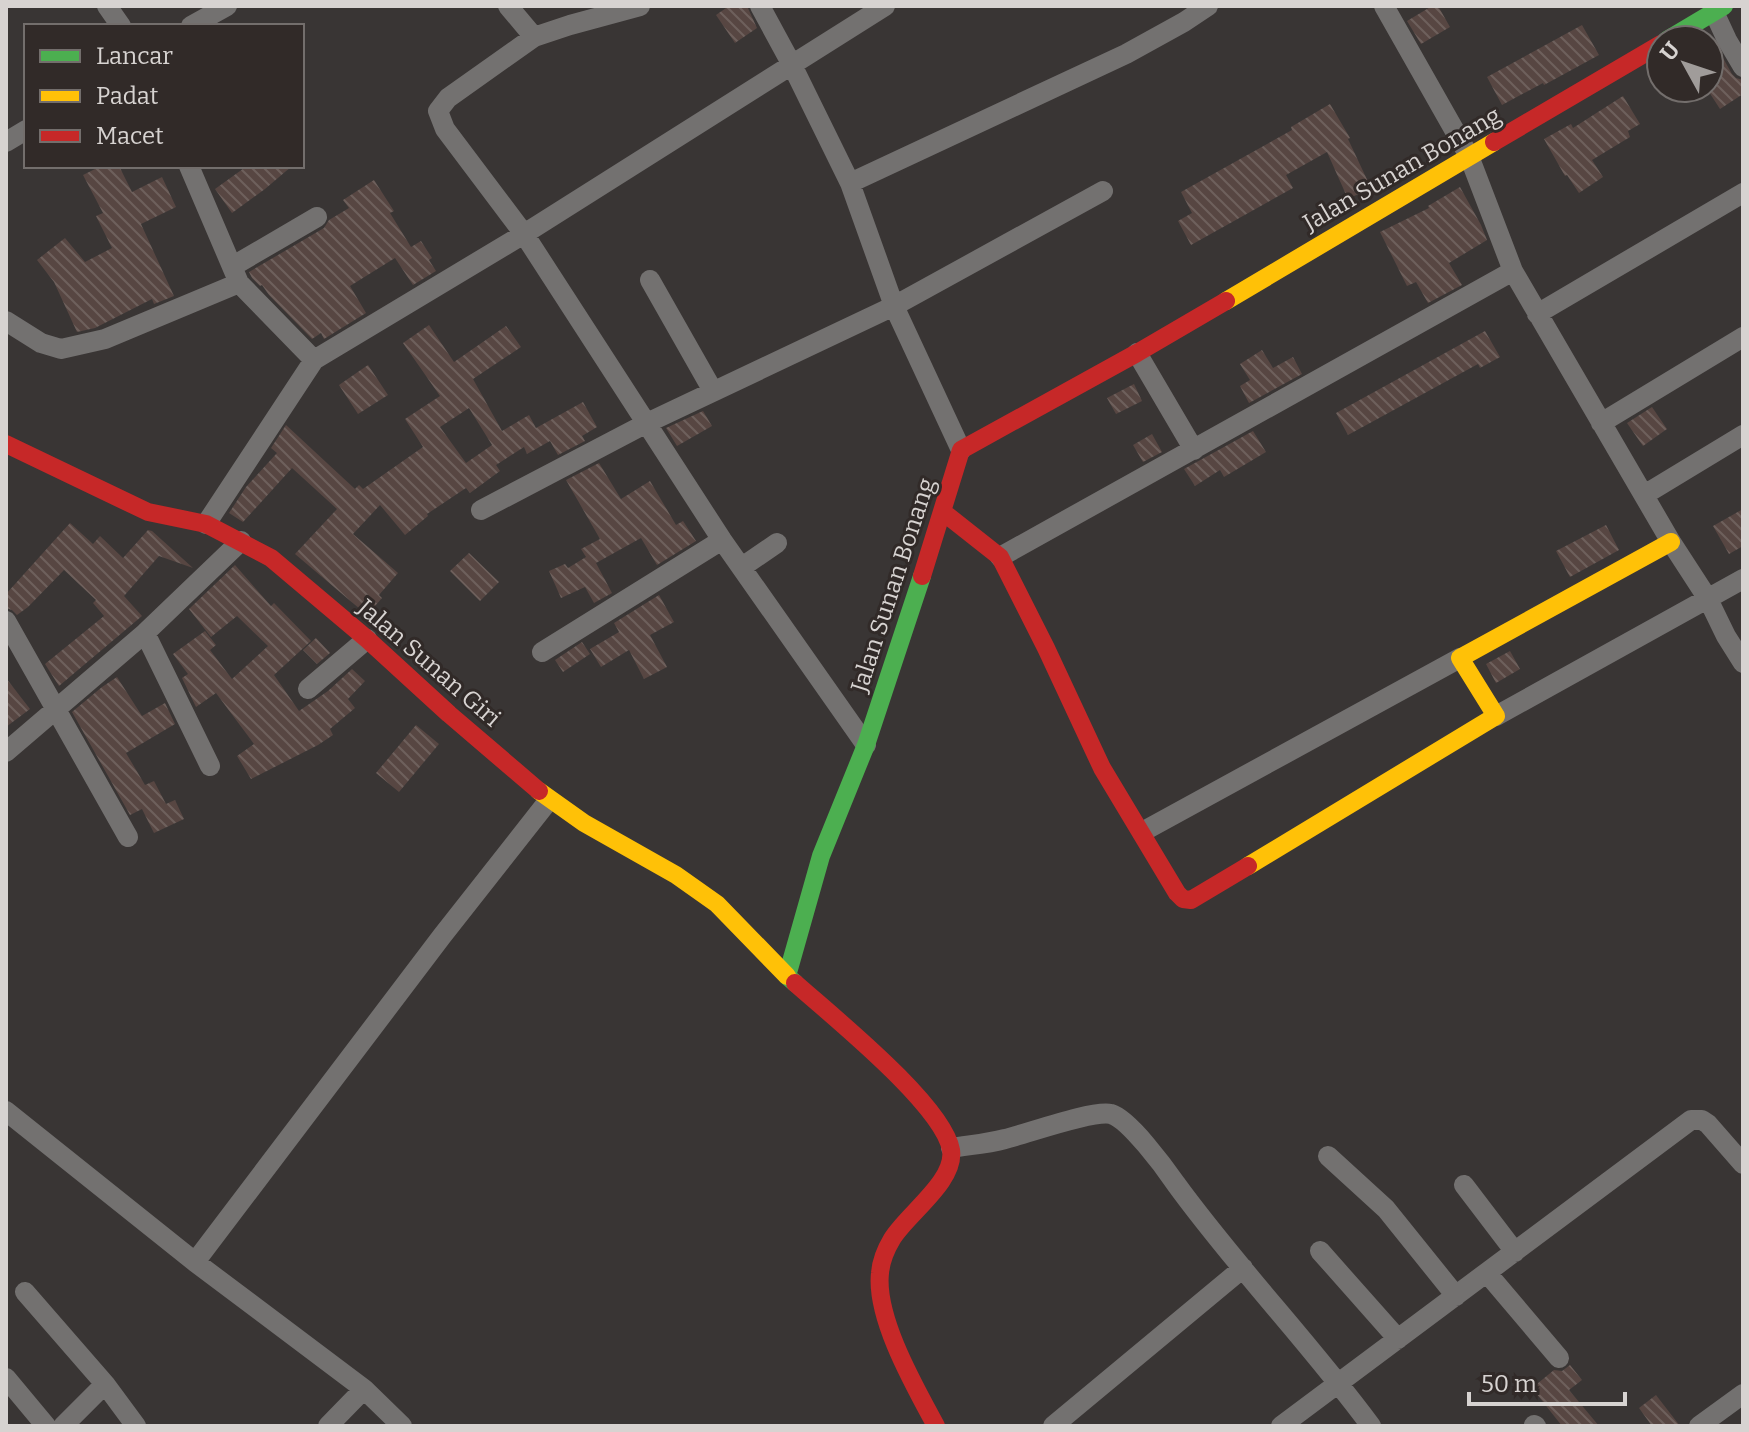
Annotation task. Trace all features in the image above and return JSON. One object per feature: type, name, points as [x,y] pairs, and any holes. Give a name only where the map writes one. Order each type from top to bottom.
[{"type":"street","points":[[107,6],[120,24]]},
{"type":"street","points":[[198,16],[227,6]]},
{"type":"street","points":[[508,6],[534,37]]},
{"type":"street","points":[[760,6],[850,183],[894,306],[961,450]]},
{"type":"street","points":[[206,524],[314,360],[524,234],[885,6]]},
{"type":"street","points":[[850,183],[1126,54],[1208,6]]},
{"type":"street","points":[[1384,6],[1469,156],[1513,271],[1743,663]]},
{"type":"street","points":[[633,7],[534,37],[448,98],[438,111],[445,129],[524,234],[722,540],[866,745]]},
{"type":"street","points":[[1694,24],[1719,9],[1727,40],[1743,67]]},
{"type":"street","name":"Jalan Sunan Bonang","points":[[787,976],[821,856],[866,745],[961,450],[1137,353],[1645,54]]},
{"type":"street","points":[[6,142],[24,131]]},
{"type":"street","points":[[190,168],[236,275],[314,360]]},
{"type":"street","points":[[481,510],[647,423],[894,306],[1103,191]]},
{"type":"street","points":[[1537,314],[1743,193]]},
{"type":"street","points":[[6,321],[41,343],[61,349],[105,339],[236,275],[317,217]]},
{"type":"street","points":[[1000,557],[1513,271]]},
{"type":"street","points":[[650,280],[713,391]]},
{"type":"street","points":[[1601,423],[1743,337]]},
{"type":"street","points":[[1137,353],[1194,450]]},
{"type":"street","points":[[1644,495],[1743,435]]},
{"type":"street","name":"Jalan Sunan Giri","points":[[6,444],[148,512],[206,524],[271,558],[549,800],[676,875],[717,904],[787,976]]},
{"type":"street","points":[[943,512],[1000,557],[1102,768],[1177,893],[1183,899],[1191,900],[1496,716],[1743,579]]},
{"type":"street","points":[[542,652],[722,540]]},
{"type":"street","points":[[6,752],[145,633],[241,541]]},
{"type":"street","points":[[1142,832],[1671,542]]},
{"type":"street","points":[[742,567],[777,543]]},
{"type":"street","points":[[6,621],[128,837]]},
{"type":"street","points":[[145,633],[210,766]]},
{"type":"street","points":[[308,689],[367,639]]},
{"type":"street","points":[[1460,658],[1496,716]]},
{"type":"street","points":[[195,1262],[423,960],[549,800]]},
{"type":"street","points":[[787,976],[894,1072],[933,1115],[948,1138],[952,1161],[946,1176],[892,1239],[882,1259],[879,1284],[889,1328],[936,1426]]},
{"type":"street","points":[[6,1111],[195,1262],[364,1389],[402,1426]]},
{"type":"street","points":[[951,1148],[1002,1140],[1094,1115],[1115,1115],[1162,1164],[1276,1310],[1339,1382],[1371,1426]]},
{"type":"street","points":[[1281,1426],[1691,1120],[1702,1120],[1708,1124],[1743,1164]]},
{"type":"street","points":[[1328,1156],[1386,1209],[1456,1296]]},
{"type":"street","points":[[1464,1185],[1515,1252]]},
{"type":"street","points":[[1320,1251],[1398,1339]]},
{"type":"street","points":[[1053,1426],[1243,1268]]},
{"type":"street","points":[[1487,1273],[1559,1358]]},
{"type":"street","points":[[25,1292],[105,1384],[136,1426]]},
{"type":"street","points":[[6,1378],[46,1426]]},
{"type":"street","points":[[63,1426],[105,1384]]},
{"type":"street","points":[[328,1426],[364,1389]]},
{"type":"street","points":[[1699,1426],[1743,1394]]},
{"type":"building","points":[[729,6],[747,6],[757,28],[735,43],[716,15]]},
{"type":"building","points":[[1432,6],[1438,6],[1450,27],[1421,44],[1407,21]]},
{"type":"building","points":[[1582,25],[1599,55],[1502,105],[1487,77]]},
{"type":"building","points":[[1725,62],[1732,74],[1743,80],[1743,94],[1720,109],[1717,104],[1725,104]]},
{"type":"building","points":[[1623,96],[1640,124],[1628,131],[1630,137],[1592,160],[1603,177],[1579,193],[1565,176],[1544,139],[1571,124],[1573,128]]},
{"type":"building","points":[[1330,104],[1350,138],[1371,188],[1348,199],[1327,152],[1286,175],[1293,188],[1191,245],[1178,221],[1192,213],[1181,192],[1292,130],[1291,127]]},
{"type":"building","points":[[97,168],[120,168],[132,192],[162,177],[176,207],[141,224],[174,296],[154,304],[152,299],[95,328],[77,332],[54,282],[37,260],[65,238],[85,262],[112,248],[96,216],[103,213],[83,175]]},
{"type":"building","points":[[244,168],[290,168],[232,213],[215,189]]},
{"type":"building","points":[[374,180],[394,211],[390,213],[411,247],[421,241],[436,271],[413,285],[395,258],[350,286],[366,313],[324,339],[321,333],[312,339],[249,272],[324,228],[329,220],[349,208],[343,200]]},
{"type":"building","points":[[1460,187],[1487,240],[1449,263],[1462,285],[1428,303],[1416,282],[1407,286],[1380,232],[1429,208]]},
{"type":"building","points":[[429,325],[454,362],[506,326],[521,347],[473,379],[502,431],[529,415],[536,428],[583,402],[597,427],[582,436],[585,441],[558,455],[550,441],[527,454],[524,447],[496,465],[500,471],[470,493],[466,488],[427,514],[405,535],[380,505],[353,534],[398,573],[367,615],[295,554],[337,509],[292,468],[243,522],[229,513],[246,487],[277,453],[271,448],[286,425],[355,489],[359,485],[363,489],[423,447],[405,419],[440,396],[403,343]],"holes":[[[469,408],[492,445],[466,463],[440,427]]]},
{"type":"building","points":[[1485,331],[1500,357],[1480,368],[1478,364],[1348,435],[1336,413]]},
{"type":"building","points":[[1262,350],[1273,368],[1293,357],[1302,374],[1249,403],[1240,386],[1250,380],[1240,364]]},
{"type":"building","points":[[368,365],[388,395],[358,414],[339,385]]},
{"type":"building","points":[[1134,384],[1142,401],[1116,414],[1107,398]]},
{"type":"building","points":[[1652,407],[1667,429],[1643,446],[1627,423]]},
{"type":"building","points":[[703,411],[712,426],[677,446],[666,428]]},
{"type":"building","points":[[1253,431],[1266,452],[1224,477],[1220,470],[1195,486],[1184,469]]},
{"type":"building","points":[[1152,434],[1162,452],[1143,462],[1133,445]]},
{"type":"building","points":[[599,463],[621,499],[650,481],[676,525],[683,521],[696,541],[657,565],[641,538],[596,563],[612,593],[594,603],[585,587],[561,598],[549,571],[565,564],[568,568],[586,557],[581,549],[600,539],[566,480]]},
{"type":"building","points":[[1743,509],[1743,546],[1729,554],[1713,526]]},
{"type":"building","points":[[70,523],[93,544],[100,536],[123,558],[148,530],[152,531],[193,568],[159,556],[124,596],[142,616],[59,686],[45,664],[104,616],[93,603],[96,600],[64,570],[17,615],[6,608],[6,594]]},
{"type":"building","points":[[1606,525],[1619,550],[1570,577],[1556,551]]},
{"type":"building","points":[[469,553],[499,582],[480,601],[450,571]]},
{"type":"building","points":[[235,565],[271,606],[274,603],[311,641],[274,675],[299,711],[352,669],[365,681],[348,699],[355,708],[330,729],[333,735],[251,779],[237,756],[254,744],[216,693],[196,707],[182,678],[188,674],[173,654],[205,631],[216,645],[210,650],[232,679],[268,646],[237,616],[211,637],[189,609]]},
{"type":"building","points":[[659,595],[674,622],[650,635],[667,667],[644,679],[629,650],[601,667],[590,649],[619,632],[614,623]]},
{"type":"building","points":[[316,638],[330,653],[317,664],[303,650]]},
{"type":"building","points":[[582,642],[590,654],[563,672],[555,660]]},
{"type":"building","points":[[1510,651],[1520,669],[1496,683],[1486,664]]},
{"type":"building","points":[[117,677],[142,716],[165,703],[175,724],[126,753],[145,785],[154,781],[166,804],[175,800],[184,819],[154,833],[142,809],[130,815],[72,712]]},
{"type":"building","points":[[6,678],[30,709],[6,727]]},
{"type":"building","points":[[416,725],[439,744],[399,792],[376,773]]},
{"type":"building","points":[[1570,1365],[1582,1380],[1569,1390],[1599,1426],[1562,1426],[1532,1388],[1554,1370],[1562,1371]]},
{"type":"building","points":[[1656,1395],[1680,1426],[1652,1426],[1639,1408]]},
{"type":"traffic: fast","points":[[1694,24],[1724,6]]},
{"type":"traffic: fast","points":[[795,983],[787,976],[821,856],[866,745],[922,576]]},
{"type":"traffic: slow","points":[[1226,301],[1494,142]]},
{"type":"traffic: slow","points":[[1248,866],[1496,716],[1460,658],[1671,542]]},
{"type":"traffic: slow","points":[[539,791],[584,823],[676,875],[717,904],[787,976]]},
{"type":"traffic: jam","points":[[1494,142],[1645,53]]},
{"type":"traffic: jam","points":[[922,576],[961,450],[1226,301]]},
{"type":"traffic: jam","points":[[6,444],[148,512],[206,524],[271,558],[539,791]]},
{"type":"traffic: jam","points":[[943,512],[1000,557],[1102,768],[1177,893],[1183,899],[1191,900],[1248,866]]},
{"type":"traffic: jam","points":[[795,983],[859,1038],[908,1086],[944,1131],[951,1150],[951,1162],[946,1173],[892,1239],[880,1273],[880,1291],[890,1331],[936,1426]]}]
